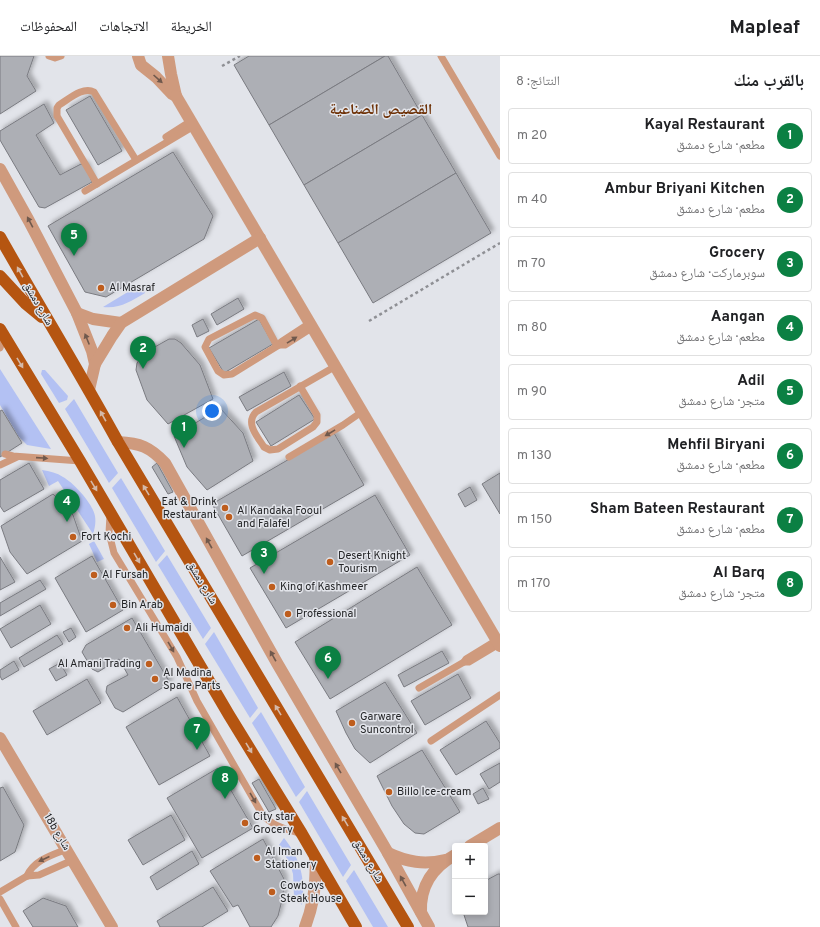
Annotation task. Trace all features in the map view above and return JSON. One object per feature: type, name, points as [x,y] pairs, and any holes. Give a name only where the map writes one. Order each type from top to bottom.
[{"type":"main road","name":"شارع دمشق","points":[[0,237],[118,442],[408,927]]},
{"type":"main road","points":[[0,276],[25,303],[47,321]]},
{"type":"main road","points":[[2,332],[356,927]]},
{"type":"street","points":[[138,56],[141,65],[176,96]]},
{"type":"street","points":[[168,56],[176,96],[363,411],[498,643]]},
{"type":"street","points":[[0,169],[30,221],[76,313],[92,351],[95,364]]},
{"type":"street","points":[[89,390],[95,364],[121,323],[260,238]]},
{"type":"street","points":[[76,313],[92,319],[121,323]]},
{"type":"street","points":[[118,442],[135,443],[141,445],[158,455],[165,463],[277,664],[388,853],[429,927]]},
{"type":"street","name":"18b شارع","points":[[0,738],[67,848],[112,927]]},
{"type":"street","points":[[475,843],[500,828]]},
{"type":"street","points":[[388,853],[416,863],[434,863],[450,858]]},
{"type":"street","points":[[305,927],[311,913],[315,895],[315,858]]},
{"type":"street","points":[[421,913],[421,903],[426,883],[431,874],[450,858]]},
{"type":"lane","points":[[49,56],[55,58],[62,56]]},
{"type":"lane","points":[[441,56],[500,156]]},
{"type":"lane","points":[[97,184],[57,116],[57,108],[59,105],[83,90],[94,92],[136,160]]},
{"type":"lane","points":[[85,191],[151,151],[160,142],[192,124]]},
{"type":"lane","points":[[278,346],[262,318],[255,315],[209,339],[205,344],[205,347],[218,371],[224,375],[232,374],[278,346],[281,342],[312,325]]},
{"type":"lane","points":[[0,348],[2,332]]},
{"type":"lane","points":[[300,386],[317,415],[317,422],[313,427],[278,449],[270,450],[264,447],[251,425],[251,418],[256,412],[300,386],[336,366]]},
{"type":"lane","points":[[289,457],[343,425],[363,411]]},
{"type":"lane","points":[[5,454],[16,457],[80,461]]},
{"type":"lane","points":[[0,465],[16,457]]},
{"type":"lane","points":[[110,512],[109,533],[114,553],[177,657],[197,701],[262,814],[267,820],[278,827],[302,834]]},
{"type":"lane","points":[[419,688],[464,662],[466,659],[498,643]]},
{"type":"lane","points":[[431,741],[500,695]]},
{"type":"lane","points":[[27,876],[31,868],[38,862],[67,848]]},
{"type":"lane","points":[[0,892],[27,876],[39,875],[73,860]]},
{"type":"lane","points":[[0,899],[16,927]]},
{"type":"path","points":[[222,66],[240,56]]},
{"type":"path","points":[[369,321],[500,243]]},
{"type":"shaded area","points":[[141,284],[145,293],[120,306],[103,307]]},
{"type":"shaded area","points":[[0,369],[51,449],[27,445],[18,436],[0,405]]},
{"type":"shaded area","points":[[42,370],[45,370],[68,396],[67,400],[59,403],[41,374]]},
{"type":"shaded area","points":[[74,399],[118,473],[109,483],[65,409]]},
{"type":"shaded area","points":[[42,470],[53,472],[61,476],[82,494],[94,511],[95,525],[93,534],[58,481],[49,486]]},
{"type":"shaded area","points":[[121,478],[165,551],[156,562],[112,488]]},
{"type":"shaded area","points":[[94,541],[104,559],[97,562],[89,544]]},
{"type":"shaded area","points":[[167,555],[211,628],[203,639],[158,565]]},
{"type":"shaded area","points":[[214,632],[258,708],[250,718],[205,644]]},
{"type":"shaded area","points":[[261,712],[305,787],[296,797],[252,723]]},
{"type":"shaded area","points":[[307,791],[351,865],[343,877],[299,802]]},
{"type":"shaded area","points":[[284,838],[298,861],[303,886],[302,905],[294,896],[293,874],[290,864],[279,845]]},
{"type":"shaded area","points":[[354,870],[388,927],[373,927],[346,881]]},
{"type":"building","points":[[0,56],[34,56],[27,76],[36,91],[0,114]]},
{"type":"building","points":[[249,56],[385,56],[269,125],[234,65]]},
{"type":"building","points":[[385,56],[388,56],[422,115],[304,185],[269,125]]},
{"type":"building","points":[[90,96],[122,151],[98,165],[66,110]]},
{"type":"building","points":[[44,104],[54,123],[36,135],[60,175],[81,164],[86,166],[92,182],[45,208],[39,207],[0,140],[0,131]]},
{"type":"building","points":[[422,115],[456,173],[338,243],[304,185]]},
{"type":"building","points":[[173,152],[213,216],[204,239],[106,297],[85,292],[48,226]]},
{"type":"building","points":[[456,173],[491,233],[373,303],[338,243]]},
{"type":"building","points":[[238,298],[244,309],[217,325],[211,314]]},
{"type":"building","points":[[203,319],[209,331],[197,337],[192,325]]},
{"type":"building","points":[[259,319],[273,344],[224,373],[209,348]]},
{"type":"building","points":[[169,339],[175,339],[181,343],[200,365],[213,399],[168,424],[147,400],[136,370],[137,363],[144,353]]},
{"type":"building","points":[[284,372],[291,386],[247,411],[239,397]]},
{"type":"building","points":[[299,395],[315,419],[271,446],[256,422]]},
{"type":"building","points":[[220,408],[243,433],[253,461],[207,490],[187,467],[174,436]]},
{"type":"building","points":[[2,410],[22,443],[0,457],[0,411]]},
{"type":"building","points":[[334,433],[364,485],[242,556],[212,504]]},
{"type":"building","points":[[29,463],[44,489],[4,512],[0,506],[0,480]]},
{"type":"building","points":[[157,463],[173,492],[168,494],[152,467]]},
{"type":"building","points":[[500,473],[500,514],[482,484]]},
{"type":"building","points":[[470,487],[477,500],[465,507],[458,494]]},
{"type":"building","points":[[53,494],[73,515],[82,541],[27,574],[10,552],[1,526]]},
{"type":"building","name":"Desert Knight Tourism","points":[[375,495],[410,555],[286,628],[250,568]]},
{"type":"building","points":[[92,556],[123,610],[86,632],[55,578]]},
{"type":"building","points":[[0,557],[15,582],[0,590]]},
{"type":"building","points":[[417,567],[452,625],[330,699],[295,642]]},
{"type":"building","points":[[40,580],[46,589],[0,616],[0,603]]},
{"type":"building","points":[[40,605],[51,624],[11,648],[0,629]]},
{"type":"building","points":[[132,618],[170,683],[123,712],[115,708],[106,692],[107,686],[128,675],[119,659],[98,672],[92,669],[82,652],[86,645]]},
{"type":"building","points":[[71,628],[76,637],[69,642],[63,632]]},
{"type":"building","points":[[57,635],[63,644],[24,667],[19,658]]},
{"type":"building","points":[[442,651],[449,663],[404,687],[398,675]]},
{"type":"building","points":[[14,661],[19,670],[2,680],[0,670]]},
{"type":"building","points":[[60,663],[67,675],[56,681],[49,669]]},
{"type":"building","points":[[458,674],[471,698],[425,725],[411,701]]},
{"type":"building","points":[[87,679],[101,703],[47,735],[33,711]]},
{"type":"building","points":[[385,682],[417,733],[370,763],[355,749],[336,711]]},
{"type":"building","points":[[177,697],[210,756],[159,785],[126,727]]},
{"type":"building","points":[[486,721],[500,743],[500,748],[456,775],[440,750]]},
{"type":"building","points":[[422,750],[460,812],[424,834],[415,833],[404,824],[392,806],[377,776]]},
{"type":"building","points":[[500,763],[500,782],[489,789],[480,774]]},
{"type":"building","points":[[218,768],[253,828],[202,858],[167,798]]},
{"type":"building","points":[[259,779],[276,809],[269,812],[252,783]]},
{"type":"building","points":[[3,787],[24,825],[15,852],[0,861],[0,788]]},
{"type":"building","points":[[483,788],[489,799],[478,804],[473,794]]},
{"type":"building","points":[[171,815],[185,840],[143,865],[128,840]]},
{"type":"building","points":[[263,839],[284,879],[283,896],[278,916],[271,927],[250,927],[238,905],[233,907],[210,871]]},
{"type":"building","points":[[192,851],[199,864],[157,890],[150,877]]},
{"type":"building","points":[[500,874],[500,927],[468,927],[464,915],[488,915],[488,879]]},
{"type":"building","points":[[213,887],[228,911],[202,927],[160,927],[157,921]]},
{"type":"building","points":[[43,898],[66,906],[78,927],[33,927],[23,911]]},
{"type":"place","name":"Adil","points":[[74,256]]},
{"type":"place","name":"Al Masraf","points":[[101,288]]},
{"type":"place","name":"Ambur Briyani Kitchen","points":[[143,369]]},
{"type":"place","name":"Kayal Restaurant","points":[[184,448]]},
{"type":"place","name":"Eat & Drink Restaurant","points":[[225,508]]},
{"type":"place","name":"Al Kandaka Fooul and Falafel","points":[[229,517]]},
{"type":"place","name":"Aangan","points":[[67,522]]},
{"type":"place","name":"Fort Kochi","points":[[73,537]]},
{"type":"place","name":"Desert Knight Tourism","points":[[330,562]]},
{"type":"place","name":"Grocery","points":[[264,574]]},
{"type":"place","name":"Al Fursah","points":[[94,575]]},
{"type":"place","name":"King of Kashmeer","points":[[272,587]]},
{"type":"place","name":"Bin Arab","points":[[113,605]]},
{"type":"place","name":"Professional","points":[[288,614]]},
{"type":"place","name":"Ali Humaidi","points":[[127,628]]},
{"type":"place","name":"Al Amani Trading","points":[[149,664]]},
{"type":"place","name":"Al Madina Spare Parts","points":[[155,679]]},
{"type":"place","name":"Mehfil Biryani","points":[[328,679]]},
{"type":"place","name":"Garware Suncontrol","points":[[352,723]]},
{"type":"place","name":"Sham Bateen Restaurant","points":[[197,750]]},
{"type":"place","name":"Billo Ice-cream","points":[[389,792]]},
{"type":"place","name":"Al Barq","points":[[225,799]]},
{"type":"place","name":"City star Grocery","points":[[245,823]]},
{"type":"place","name":"Al Iman Stationery","points":[[257,858]]},
{"type":"place","name":"Cowboys Steak House","points":[[272,892]]},
{"type":"district","name":"القصيص الصناعية","points":[[381,110]]}]
